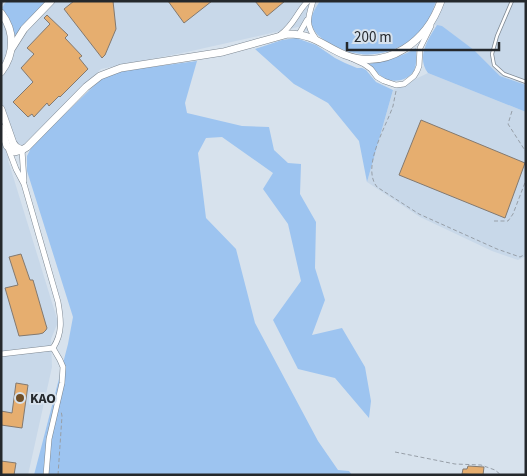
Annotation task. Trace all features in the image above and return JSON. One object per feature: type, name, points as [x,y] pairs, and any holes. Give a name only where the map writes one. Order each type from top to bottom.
[{"type":"main road","points":[[1,72],[7,64],[12,48],[24,29],[51,1]]},
{"type":"main road","points":[[1,128],[7,146],[16,152],[27,147],[86,87],[105,73],[121,68],[223,52],[288,34],[299,34],[316,40],[352,57],[379,59],[395,54],[411,45],[428,28],[441,1]]},
{"type":"main road","points":[[1,13],[9,26],[12,48]]},
{"type":"main road","points":[[1,109],[12,142],[22,150]]},
{"type":"street","points":[[279,36],[290,28],[308,1]]},
{"type":"street","points":[[299,34],[306,24],[314,1]]},
{"type":"street","points":[[308,18],[309,26],[316,40]]},
{"type":"street","points":[[296,19],[299,34]]},
{"type":"street","points":[[344,54],[371,69],[377,77],[384,81],[396,85],[404,84],[417,71],[420,48],[433,20]]},
{"type":"street","points":[[1,354],[53,348],[60,334],[61,320],[58,302],[24,184],[7,146]]},
{"type":"street","points":[[22,150],[24,184]]},
{"type":"street","points":[[46,475],[50,439],[62,383],[63,367],[53,348]]},
{"type":"lane","points":[[512,1],[497,36],[492,54],[494,65],[504,74],[526,82]]},
{"type":"path","points":[[396,85],[393,106],[381,135],[373,162],[371,172],[373,182],[377,187],[419,214],[497,249],[520,256],[526,254]]},
{"type":"path","points":[[512,112],[508,124],[526,152]]},
{"type":"path","points":[[494,222],[508,221],[513,214],[526,180]]},
{"type":"path","points":[[57,404],[62,416],[58,475]]},
{"type":"path","points":[[395,452],[455,464],[481,464],[501,475]]},
{"type":"shaded area","points":[[1,1],[526,1],[526,85],[500,76],[474,50],[442,27],[434,25],[365,56],[298,27],[101,69],[8,160],[58,322],[51,339],[52,367],[28,475],[1,475]]},
{"type":"shaded area","points":[[8,1],[46,1],[15,37],[10,21],[2,8]]},
{"type":"shaded area","points":[[320,1],[436,1],[425,26],[405,44],[377,54],[359,54],[341,49],[316,33],[311,19]]},
{"type":"shaded area","points":[[437,25],[442,26],[474,50],[500,76],[526,85],[526,112],[428,73],[423,61],[423,54],[427,42]]},
{"type":"shaded area","points":[[296,38],[316,45],[345,63],[366,70],[376,82],[393,90],[367,182],[359,141],[328,103],[294,84],[255,49],[282,40]]},
{"type":"shaded area","points":[[416,48],[415,68],[410,75],[402,80],[388,80],[369,64],[405,54]]},
{"type":"shaded area","points":[[197,61],[185,103],[187,113],[242,126],[269,127],[274,150],[288,163],[301,164],[300,194],[316,222],[315,268],[325,300],[312,335],[342,328],[365,367],[371,401],[369,418],[335,378],[298,369],[273,320],[301,281],[288,224],[263,189],[273,173],[222,137],[206,138],[198,153],[206,218],[236,249],[255,323],[318,441],[338,470],[349,471],[352,475],[34,475],[68,344],[73,317],[27,171],[27,156],[32,146],[103,77],[121,71]]},
{"type":"shaded area","points":[[428,73],[526,112],[526,256],[518,260],[492,251],[420,217],[367,182],[393,90]]},
{"type":"building","points":[[74,1],[113,1],[116,29],[102,58],[64,9]]},
{"type":"building","points":[[168,1],[212,1],[184,23]]},
{"type":"building","points":[[255,1],[285,1],[267,16]]},
{"type":"building","points":[[47,15],[68,35],[65,38],[82,56],[79,58],[88,69],[49,106],[47,103],[34,117],[32,114],[28,117],[13,102],[33,82],[21,68],[34,54],[27,48],[50,24],[44,18]]},
{"type":"building","points":[[421,120],[525,163],[505,218],[399,175]]},
{"type":"building","points":[[21,254],[30,280],[33,280],[47,328],[43,333],[19,336],[5,288],[18,285],[9,257]]},
{"type":"building","name":"KAO","points":[[16,383],[28,385],[22,428],[1,425],[1,411],[12,413]]},
{"type":"building","points":[[1,461],[16,463],[14,475],[1,475]]},
{"type":"building","points":[[468,466],[484,467],[483,475],[462,474],[463,469],[467,469]]},
{"type":"place","name":"KAO","points":[[20,398]]}]
